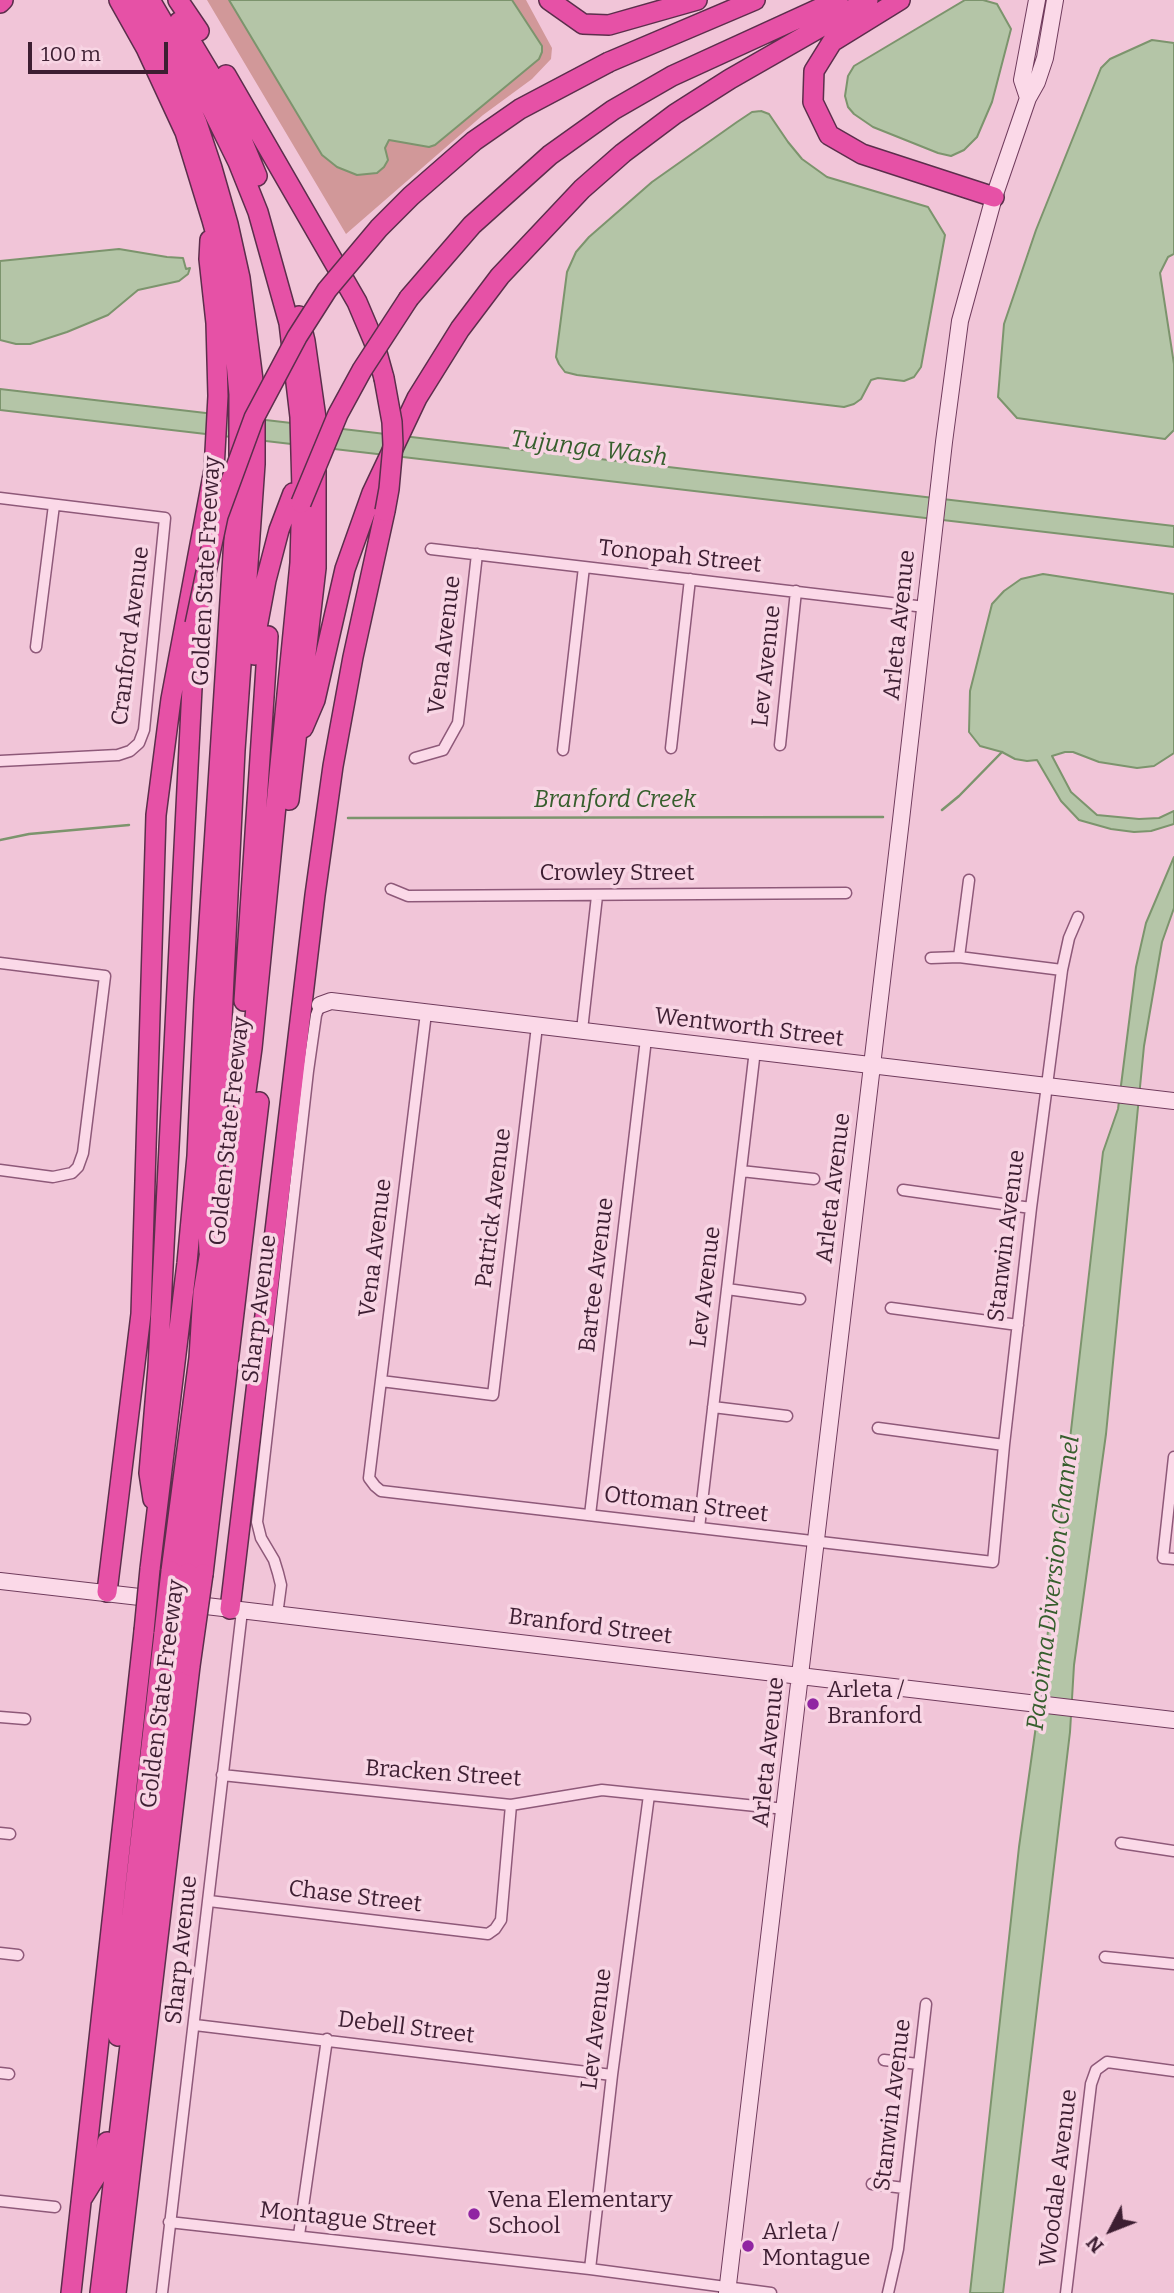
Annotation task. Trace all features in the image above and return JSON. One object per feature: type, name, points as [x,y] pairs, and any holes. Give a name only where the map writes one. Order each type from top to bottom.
[{"type":"highway","points":[[110,0],[146,48]]},
{"type":"highway","name":"Golden State Freeway","points":[[71,2293],[150,1569],[187,1263],[197,1156],[204,1000],[247,463],[247,395],[222,256],[185,132],[146,48],[119,0]]},
{"type":"highway","points":[[136,0],[175,71],[197,123],[228,224],[240,278],[247,395]]},
{"type":"highway","points":[[150,0],[202,89],[238,162],[258,212],[289,323],[308,418]]},
{"type":"highway","name":"Golden State Freeway","points":[[116,2293],[183,1666],[187,1573],[251,1173],[316,568],[305,341],[270,210],[248,150],[223,97],[166,0]]},
{"type":"highway","points":[[178,0],[212,52],[357,302],[374,342],[384,378],[391,411],[393,445],[389,489],[356,644],[315,895],[236,1610]]},
{"type":"highway","points":[[549,0],[583,24],[609,25],[697,0]]},
{"type":"highway","points":[[157,1517],[149,1473],[158,1367],[195,624],[218,516],[249,429],[297,337],[327,290],[395,212],[474,141],[530,104],[609,62],[755,0]]},
{"type":"highway","points":[[209,1252],[215,1230],[225,1093],[232,1038],[256,633],[276,543],[297,498],[328,408],[352,363],[463,216],[542,145],[606,100],[667,66],[808,0]]},
{"type":"highway","points":[[405,294],[472,225],[550,155],[613,110],[672,76],[838,0]]},
{"type":"highway","points":[[295,750],[315,699],[345,569],[372,493],[401,429],[440,360],[476,307],[509,266],[582,188],[624,153],[676,114],[730,79],[868,0]]},
{"type":"highway","points":[[900,0],[832,42],[814,71],[813,102],[829,135],[862,154],[995,197]]},
{"type":"highway","points":[[107,1592],[141,1314],[156,815],[171,699],[214,470],[218,396],[216,323],[209,259],[212,220]]},
{"type":"highway","points":[[80,2201],[104,2163],[164,1633],[187,1573],[252,1048],[300,564],[302,490],[309,454]]},
{"type":"highway","points":[[187,1573],[199,1358],[218,1110],[247,463]]},
{"type":"highway","points":[[240,1144],[238,1129],[242,1037],[268,634],[297,498]]},
{"type":"highway","points":[[100,2293],[183,1666]]},
{"type":"highway","points":[[60,2293],[76,2241]]},
{"type":"main road","name":"Arleta Avenue","points":[[1028,98],[1022,80],[1037,0]]},
{"type":"main road","name":"Arleta Avenue","points":[[728,2291],[960,321],[995,197],[1028,98],[1045,58],[1055,0]]},
{"type":"main road","name":"Wentworth Street","points":[[320,1005],[331,1001],[1174,1101]]},
{"type":"main road","name":"Branford Street","points":[[0,1581],[1174,1720]]},
{"type":"street","points":[[0,498],[54,505],[36,648]]},
{"type":"street","name":"Cranford Avenue","points":[[0,761],[118,755],[130,751],[139,743],[144,730],[165,518],[54,505]]},
{"type":"street","name":"Tonopah Street","points":[[431,549],[925,607]]},
{"type":"street","name":"Vena Avenue","points":[[415,758],[443,750],[458,723],[477,554]]},
{"type":"street","points":[[564,750],[584,567]]},
{"type":"street","points":[[671,748],[690,579]]},
{"type":"street","name":"Lev Avenue","points":[[780,745],[796,591]]},
{"type":"street","points":[[959,957],[969,880]]},
{"type":"street","name":"Crowley Street","points":[[391,889],[408,896],[846,893]]},
{"type":"street","points":[[582,1030],[597,895]]},
{"type":"street","name":"Stanwin Avenue","points":[[993,1562],[1031,1208],[1062,970],[1069,938],[1078,917]]},
{"type":"street","points":[[931,958],[959,957],[1062,970]]},
{"type":"street","points":[[0,963],[105,976],[83,1153],[78,1167],[72,1173],[52,1177],[0,1170]]},
{"type":"street","name":"Sharp Avenue","points":[[276,1615],[281,1586],[274,1560],[261,1538],[257,1522],[309,1071],[316,1015],[320,1005]]},
{"type":"street","name":"Vena Avenue","points":[[375,1486],[369,1478],[426,1013]]},
{"type":"street","name":"Patrick Avenue","points":[[381,1381],[493,1395],[537,1026]]},
{"type":"street","name":"Bartee Avenue","points":[[590,1515],[646,1039]]},
{"type":"street","name":"Lev Avenue","points":[[699,1528],[755,1051]]},
{"type":"street","points":[[741,1171],[814,1179]]},
{"type":"street","points":[[902,1190],[1031,1208]]},
{"type":"street","points":[[727,1289],[800,1298]]},
{"type":"street","points":[[891,1308],[1018,1325]]},
{"type":"street","points":[[713,1407],[786,1416]]},
{"type":"street","points":[[878,1428],[1004,1445]]},
{"type":"street","points":[[1168,1558],[1174,1457]]},
{"type":"street","name":"Ottoman Street","points":[[375,1486],[382,1491],[993,1562]]},
{"type":"street","name":"Sharp Avenue","points":[[162,2293],[209,1901],[236,1610]]},
{"type":"street","points":[[0,1717],[25,1719]]},
{"type":"street","name":"Bracken Street","points":[[222,1775],[511,1805],[602,1790],[785,1809]]},
{"type":"street","name":"Lev Avenue","points":[[590,2269],[612,2075],[649,1795]]},
{"type":"street","name":"Chase Street","points":[[209,1901],[488,1934],[501,1920],[511,1805]]},
{"type":"street","points":[[1121,1843],[1174,1851]]},
{"type":"street","points":[[0,1953],[18,1955]]},
{"type":"street","points":[[1105,1957],[1174,1964]]},
{"type":"street","name":"Stanwin Avenue","points":[[888,2293],[898,2249],[926,2004]]},
{"type":"street","name":"Debell Street","points":[[195,2025],[612,2075]]},
{"type":"street","points":[[299,2235],[327,2039]]},
{"type":"street","points":[[884,2060],[918,2064]]},
{"type":"street","name":"Woodale Avenue","points":[[1066,2293],[1091,2084],[1096,2070],[1107,2062],[1174,2071]]},
{"type":"street","points":[[872,2184],[904,2188]]},
{"type":"street","points":[[0,2201],[55,2207]]},
{"type":"street","name":"Montague Street","points":[[169,2222],[590,2269],[728,2291],[771,2293]]},
{"type":"shaded area","points":[[207,0],[526,0],[552,48],[551,59],[532,79],[483,115],[346,234]]},
{"type":"water","points":[[229,0],[512,0],[542,46],[542,52],[539,59],[435,145],[429,147],[389,140],[385,148],[388,160],[384,167],[377,173],[357,175],[337,167],[322,155]]},
{"type":"water","points":[[965,0],[983,0],[997,4],[1011,29],[992,102],[977,137],[964,150],[951,156],[873,127],[854,114],[848,107],[845,96],[848,76],[854,66]]},
{"type":"water","points":[[1152,40],[1174,43],[1174,254],[1168,257],[1160,273],[1174,364],[1174,430],[1165,439],[1017,418],[998,397],[1004,324],[1036,230],[1101,68],[1110,59]]},
{"type":"water","points":[[752,112],[769,114],[802,159],[827,177],[928,207],[945,235],[921,367],[914,377],[904,381],[878,378],[871,380],[861,399],[844,407],[565,372],[556,357],[567,272],[576,252],[589,237],[652,182]]},
{"type":"water","points":[[119,249],[183,258],[186,269],[190,268],[188,274],[179,281],[138,290],[108,315],[67,332],[30,344],[0,340],[0,261]]},
{"type":"water","points":[[0,389],[1174,526],[1174,547],[0,410]]},
{"type":"water","points":[[1043,574],[1174,594],[1174,753],[1154,766],[1137,768],[1099,762],[1073,752],[1052,756],[1071,792],[1097,815],[1159,818],[1174,811],[1174,824],[1151,831],[1134,832],[1079,820],[1061,801],[1037,760],[1015,759],[980,746],[969,732],[970,691],[992,604],[1021,579]]},
{"type":"water","name":"Pacoima Diversion Channel","points":[[1174,857],[1174,908],[1162,942],[1144,1046],[1106,1434],[1074,1665],[1070,1732],[1003,2293],[970,2293],[1019,1847],[1042,1683],[1103,1152],[1118,1109],[1136,967],[1146,923]]},
{"type":"waterway","name":"Branford Creek","points":[[942,810],[1002,752]]},
{"type":"waterway","name":"Branford Creek","points":[[348,818],[883,817]]},
{"type":"waterway","name":"Branford Creek","points":[[0,840],[29,834],[129,825]]},
{"type":"place","name":"Arleta / Branford","points":[[813,1704]]},
{"type":"place","name":"Vena Elementary School","points":[[474,2214]]},
{"type":"place","name":"Arleta / Montague","points":[[748,2246]]},
{"type":"water label","name":"Tujunga Wash","points":[[589,449]]}]
